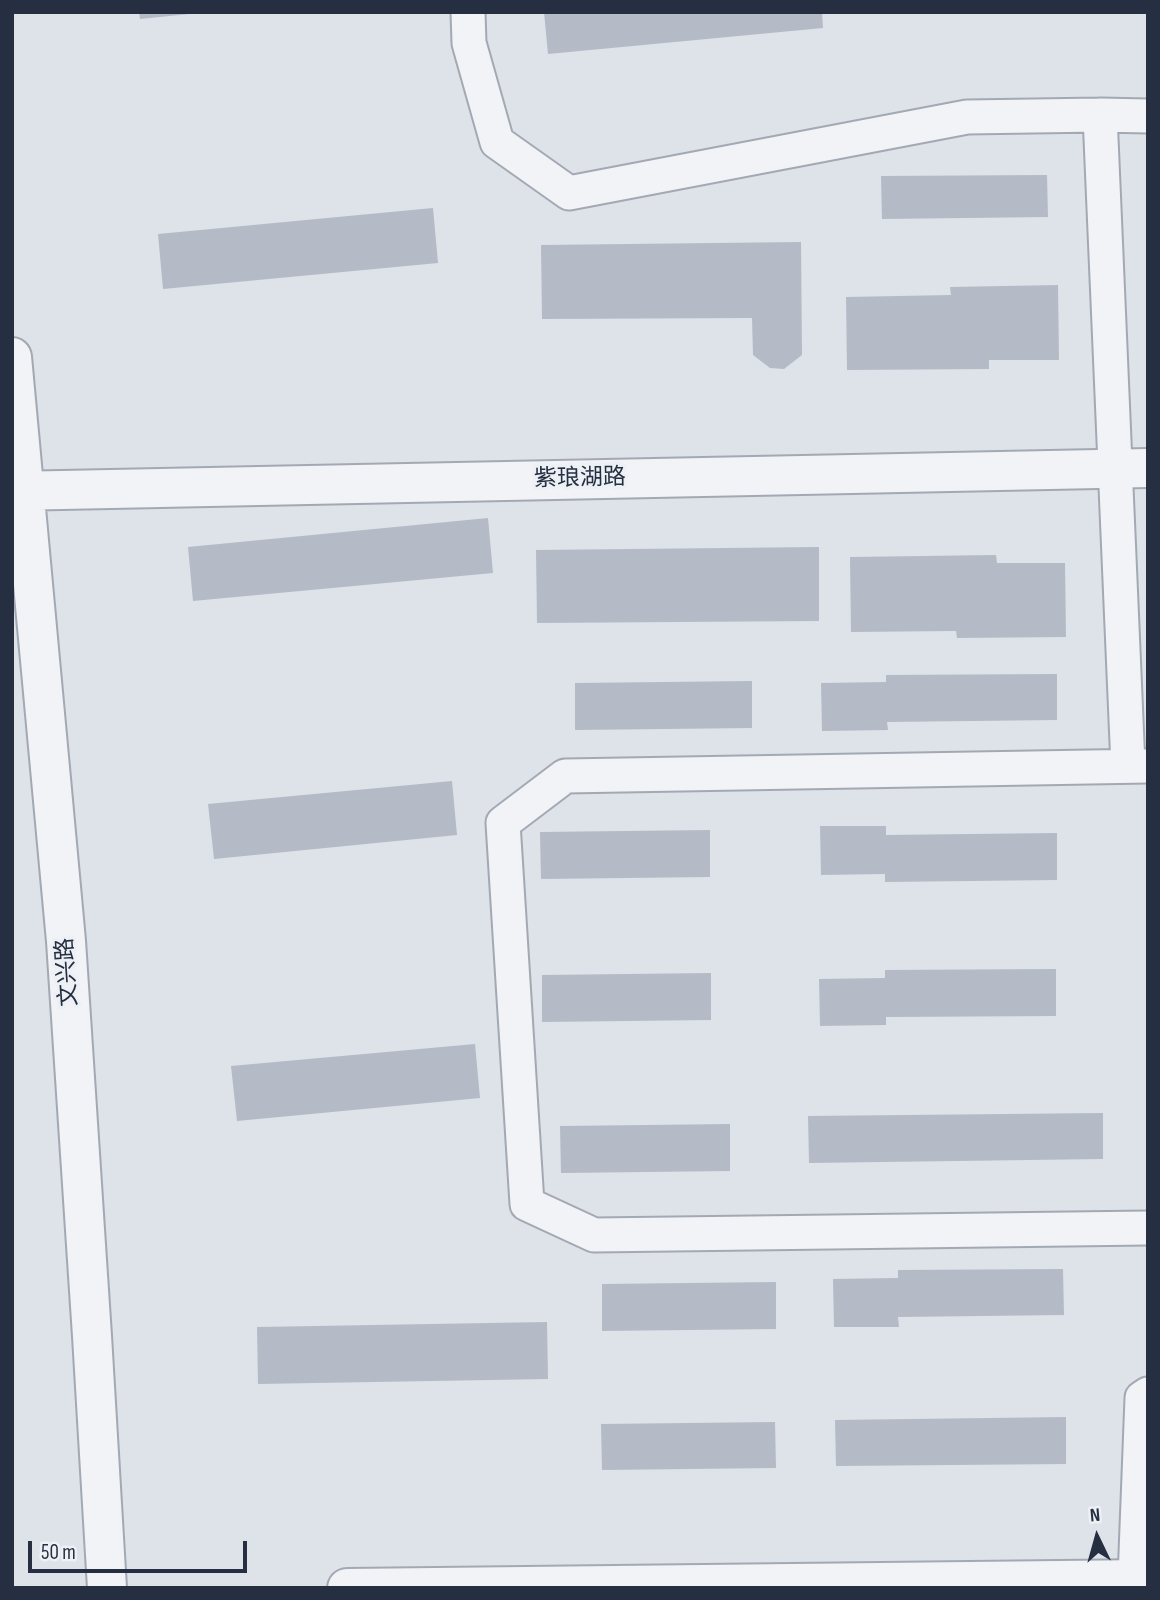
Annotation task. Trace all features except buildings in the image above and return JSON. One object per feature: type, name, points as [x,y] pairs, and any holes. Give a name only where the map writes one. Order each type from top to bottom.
[{"type":"street","points":[[468,12],[469,43],[498,142],[569,193],[967,117],[1148,116]]},
{"type":"street","points":[[1100,115],[1131,468],[1138,766],[565,776],[503,823],[527,1204],[594,1235],[1148,1228]]},
{"type":"street","name":"文兴路","points":[[12,357],[16,482],[67,955],[107,1588]]},
{"type":"street","name":"紫琅湖路","points":[[16,482],[1131,468]]},
{"type":"street","points":[[346,1588],[1141,1579],[1142,1398],[1148,1394]]}]
